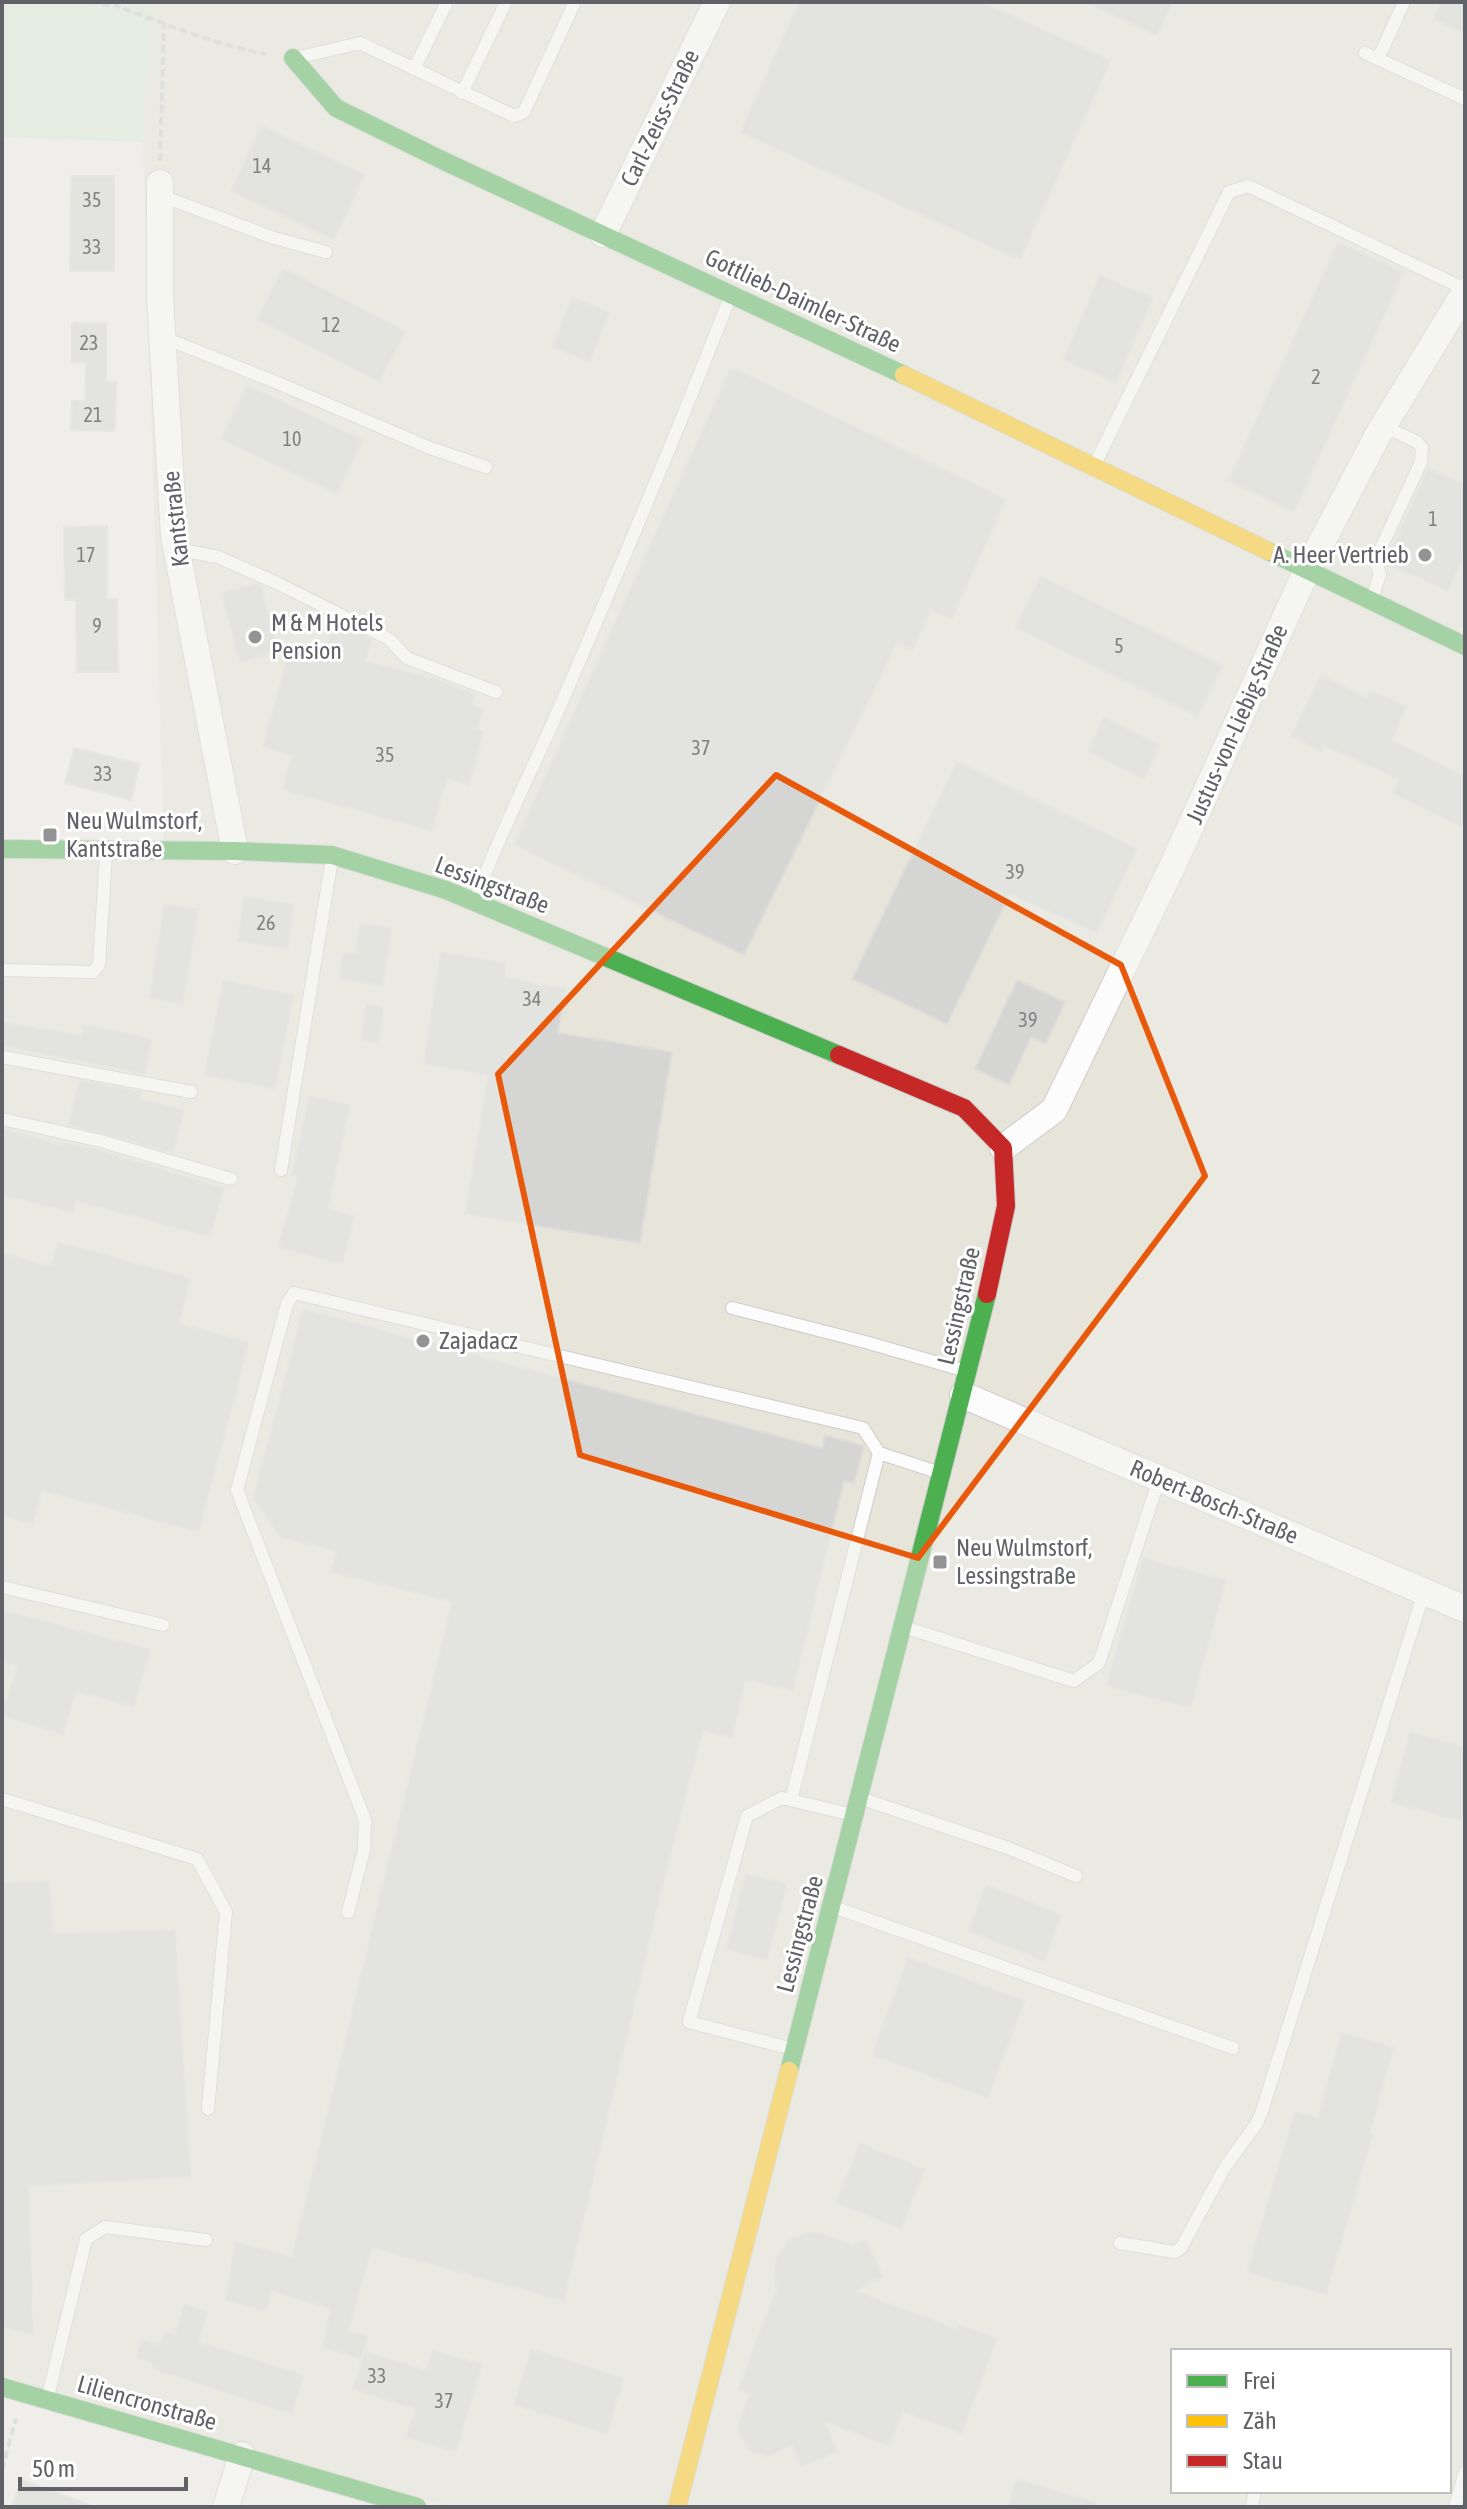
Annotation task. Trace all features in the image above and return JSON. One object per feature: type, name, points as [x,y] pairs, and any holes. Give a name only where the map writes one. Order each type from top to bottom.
[{"type":"street","name":"Carl-Zeiss-Straße","points":[[603,234],[717,2]]},
{"type":"street","name":"Gottlieb-Daimler-Straße","points":[[293,58],[336,108],[1465,646]]},
{"type":"street","name":"Kantstraße","points":[[160,189],[162,337],[176,549],[235,851]]},
{"type":"street","name":"Justus-von-Liebig-Straße","points":[[1003,1148],[1054,1110],[1172,867],[1307,570],[1383,426],[1465,290]]},
{"type":"street","name":"Lessingstraße","points":[[2,849],[332,855],[446,890],[964,1108],[1003,1148],[1006,1206],[966,1384],[677,2507]]},
{"type":"street","name":"Robert-Bosch-Straße","points":[[966,1384],[1159,1479],[1465,1609]]},
{"type":"street","name":"Liliencronstraße","points":[[2,2387],[417,2507]]},
{"type":"street","points":[[226,2507],[242,2455]]},
{"type":"lane","points":[[414,69],[447,2]]},
{"type":"lane","points":[[462,93],[506,2]]},
{"type":"lane","points":[[293,58],[360,43],[514,116],[524,112],[575,2]]},
{"type":"lane","points":[[1378,59],[1404,2]]},
{"type":"lane","points":[[1365,53],[1465,99]]},
{"type":"lane","points":[[1093,467],[1229,192],[1248,186],[1465,290]]},
{"type":"lane","points":[[160,189],[274,238],[326,252]]},
{"type":"lane","points":[[475,902],[496,845],[536,761],[700,377],[731,294]]},
{"type":"lane","points":[[162,337],[430,448],[486,467]]},
{"type":"lane","points":[[1372,602],[1380,574],[1376,563],[1380,550],[1421,462],[1422,448],[1417,442],[1383,426]]},
{"type":"lane","points":[[176,549],[218,557],[279,584],[389,639],[407,658],[496,692]]},
{"type":"lane","points":[[2,970],[93,972],[99,965],[106,850]]},
{"type":"lane","points":[[281,1170],[332,855]]},
{"type":"lane","points":[[2,1057],[191,1092]]},
{"type":"lane","points":[[2,1119],[101,1141],[231,1179]]},
{"type":"lane","points":[[348,1912],[364,1850],[365,1820],[237,1490],[287,1304],[294,1293],[863,1428],[879,1453],[943,1474]]},
{"type":"lane","points":[[732,1308],[869,1343],[966,1384]]},
{"type":"lane","points":[[791,1800],[879,1453]]},
{"type":"lane","points":[[904,1627],[1074,1681],[1099,1663],[1159,1479]]},
{"type":"lane","points":[[2,1587],[163,1625]]},
{"type":"lane","points":[[1120,2243],[1174,2252],[1181,2248],[1225,2167],[1262,2111],[1424,1592]]},
{"type":"lane","points":[[794,2049],[689,2022],[747,1816],[782,1798],[858,1806],[1008,1848],[1076,1876]]},
{"type":"lane","points":[[2,1799],[197,1859],[226,1912],[208,2109]]},
{"type":"lane","points":[[831,1907],[1233,2048]]},
{"type":"lane","points":[[48,2399],[86,2239],[105,2227],[206,2240]]},
{"type":"lane","points":[[1455,2507],[1465,2472]]},
{"type":"path","points":[[90,2],[116,4],[164,24],[246,50],[293,58]]},
{"type":"path","points":[[160,189],[164,24]]},
{"type":"path","points":[[2,2470],[23,2392]]},
{"type":"highlighted area","points":[[776,775],[1121,965],[1205,1176],[918,1558],[580,1455],[498,1074]]},
{"type":"shaded area","points":[[150,2],[1465,2],[1465,2507],[448,2507],[2,2377],[2,844],[164,846],[143,142]]},
{"type":"green space","points":[[2,2],[150,2],[143,142],[2,137]]},
{"type":"building","points":[[799,2],[982,2],[1111,60],[1020,260],[740,132]]},
{"type":"building","points":[[1085,2],[1173,2],[1157,36]]},
{"type":"building","points":[[1441,2],[1465,2],[1465,34],[1433,19]]},
{"type":"building","points":[[261,125],[365,175],[334,240],[231,191]]},
{"type":"building","points":[[71,176],[114,176],[114,271],[70,271]]},
{"type":"building","points":[[1338,242],[1404,272],[1294,512],[1228,481]]},
{"type":"building","points":[[283,268],[406,331],[379,382],[257,319]]},
{"type":"building","points":[[1100,275],[1153,298],[1116,383],[1063,360]]},
{"type":"building","points":[[572,297],[610,312],[590,362],[552,347]]},
{"type":"building","points":[[72,323],[106,323],[106,382],[116,382],[115,431],[71,430],[72,401],[85,401],[86,362],[72,362]]},
{"type":"building","points":[[731,367],[1006,499],[952,619],[931,610],[912,651],[898,641],[744,955],[514,845]]},
{"type":"building","points":[[247,385],[363,440],[337,494],[221,439]]},
{"type":"building","points":[[1428,468],[1465,485],[1465,554],[1448,591],[1385,563]]},
{"type":"building","points":[[107,526],[107,599],[117,599],[118,672],[77,672],[76,600],[65,600],[64,527]]},
{"type":"building","points":[[1041,576],[1223,666],[1198,717],[1015,627]]},
{"type":"building","points":[[256,584],[261,586],[279,651],[240,662],[221,593]]},
{"type":"building","points":[[334,622],[372,640],[365,661],[439,680],[476,694],[472,704],[484,710],[477,729],[484,732],[469,785],[447,779],[432,831],[282,790],[292,756],[263,747],[290,647],[323,653]]},
{"type":"building","points":[[1321,675],[1367,698],[1370,690],[1407,706],[1392,740],[1465,776],[1465,829],[1392,793],[1399,779],[1325,746],[1322,752],[1291,736]]},
{"type":"building","points":[[1104,717],[1160,745],[1144,779],[1088,751]]},
{"type":"building","points":[[74,748],[140,764],[131,800],[65,783]]},
{"type":"building","points":[[957,761],[1137,849],[1097,933],[1010,894],[947,1024],[852,979]]},
{"type":"building","points":[[244,897],[294,904],[288,949],[237,941]]},
{"type":"building","points":[[164,904],[199,909],[183,1004],[149,998]]},
{"type":"building","points":[[360,923],[392,928],[383,986],[339,979],[343,952],[355,954]]},
{"type":"building","points":[[441,952],[506,963],[504,977],[566,989],[558,1033],[672,1052],[640,1243],[465,1214],[488,1075],[423,1064]]},
{"type":"building","points":[[223,980],[294,995],[275,1089],[204,1075]]},
{"type":"building","points":[[1017,980],[1065,1002],[1046,1044],[1031,1037],[1009,1085],[975,1069]]},
{"type":"building","points":[[366,1004],[384,1007],[379,1043],[361,1040]]},
{"type":"building","points":[[2,1022],[82,1035],[83,1025],[152,1038],[145,1074],[2,1046]]},
{"type":"building","points":[[79,1080],[142,1092],[140,1099],[184,1110],[173,1153],[68,1125]]},
{"type":"building","points":[[309,1096],[350,1105],[328,1209],[355,1216],[342,1264],[278,1247],[298,1176],[292,1175]]},
{"type":"building","points":[[2,1129],[64,1145],[64,1142],[99,1150],[224,1188],[210,1237],[76,1201],[74,1213],[2,1195]]},
{"type":"building","points":[[58,1242],[191,1278],[179,1323],[249,1342],[199,1532],[42,1491],[33,1524],[2,1516],[2,1253],[51,1266]]},
{"type":"building","points":[[303,1309],[822,1448],[825,1435],[864,1446],[854,1483],[844,1481],[793,1691],[746,1680],[732,1738],[703,1731],[666,1872],[564,2301],[372,2248],[348,2331],[368,2336],[361,2359],[322,2347],[331,2309],[271,2291],[266,2311],[226,2300],[235,2241],[292,2257],[452,1602],[330,1572],[337,1551],[281,1538],[253,1499]]},
{"type":"building","points":[[1143,1558],[1226,1580],[1191,1708],[1106,1686]]},
{"type":"building","points":[[2,1610],[150,1649],[134,1707],[76,1692],[63,1734],[2,1716],[2,1698],[7,1699],[17,1666],[2,1662]]},
{"type":"building","points":[[1410,1732],[1465,1747],[1465,1822],[1391,1803]]},
{"type":"building","points":[[746,1874],[787,1884],[767,1960],[726,1949]]},
{"type":"building","points":[[49,1881],[54,1933],[175,1930],[191,2177],[29,2186],[33,2334],[2,2327],[2,1883]]},
{"type":"building","points":[[986,1884],[1062,1915],[1044,1961],[968,1931]]},
{"type":"building","points":[[908,1957],[1025,2001],[988,2098],[872,2055]]},
{"type":"building","points":[[1341,2033],[1394,2047],[1370,2133],[1373,2134],[1326,2295],[1247,2272],[1295,2111],[1318,2118]]},
{"type":"building","points":[[860,2143],[925,2169],[901,2229],[836,2203]]},
{"type":"building","points":[[808,2232],[821,2233],[853,2246],[864,2239],[884,2276],[856,2291],[957,2329],[958,2324],[997,2338],[962,2434],[902,2411],[890,2446],[825,2422],[838,2452],[801,2467],[792,2445],[768,2457],[748,2450],[738,2429],[749,2394],[738,2390],[774,2294],[777,2293],[774,2276],[776,2257],[790,2239]]},
{"type":"building","points":[[184,2304],[208,2311],[199,2342],[304,2375],[292,2414],[152,2369],[154,2364],[136,2358],[142,2339],[160,2345],[165,2331],[175,2334]]},
{"type":"building","points":[[531,2349],[624,2378],[607,2434],[514,2405]]},
{"type":"building","points":[[432,2350],[482,2364],[456,2452],[406,2437],[415,2409],[353,2389],[364,2351],[426,2370]]},
{"type":"building","points":[[1016,2479],[1096,2502],[1096,2507],[1008,2507]]},
{"type":"building","points":[[22,2480],[90,2505],[90,2507],[11,2507]]},
{"type":"traffic: fast","points":[[293,58],[336,108],[904,375]]},
{"type":"traffic: fast","points":[[1268,551],[1465,646]]},
{"type":"traffic: fast","points":[[2,849],[332,855],[446,890],[839,1055]]},
{"type":"traffic: fast","points":[[789,2071],[987,1294]]},
{"type":"traffic: fast","points":[[2,2387],[417,2507]]},
{"type":"traffic: slow","points":[[904,375],[1268,551]]},
{"type":"traffic: slow","points":[[677,2507],[789,2071]]},
{"type":"traffic: jam","points":[[839,1055],[964,1108],[1003,1148],[1006,1206],[987,1294]]},
{"type":"place","name":"A. Heer Vertrieb","points":[[1425,555]]},
{"type":"place","name":"M & M Hotels Pension","points":[[255,637]]},
{"type":"place","name":"Neu Wulmstorf, Kantstraße","points":[[50,835]]},
{"type":"place","name":"Zajadacz","points":[[423,1341]]},
{"type":"place","name":"Neu Wulmstorf, Lessingstraße","points":[[940,1562]]}]
